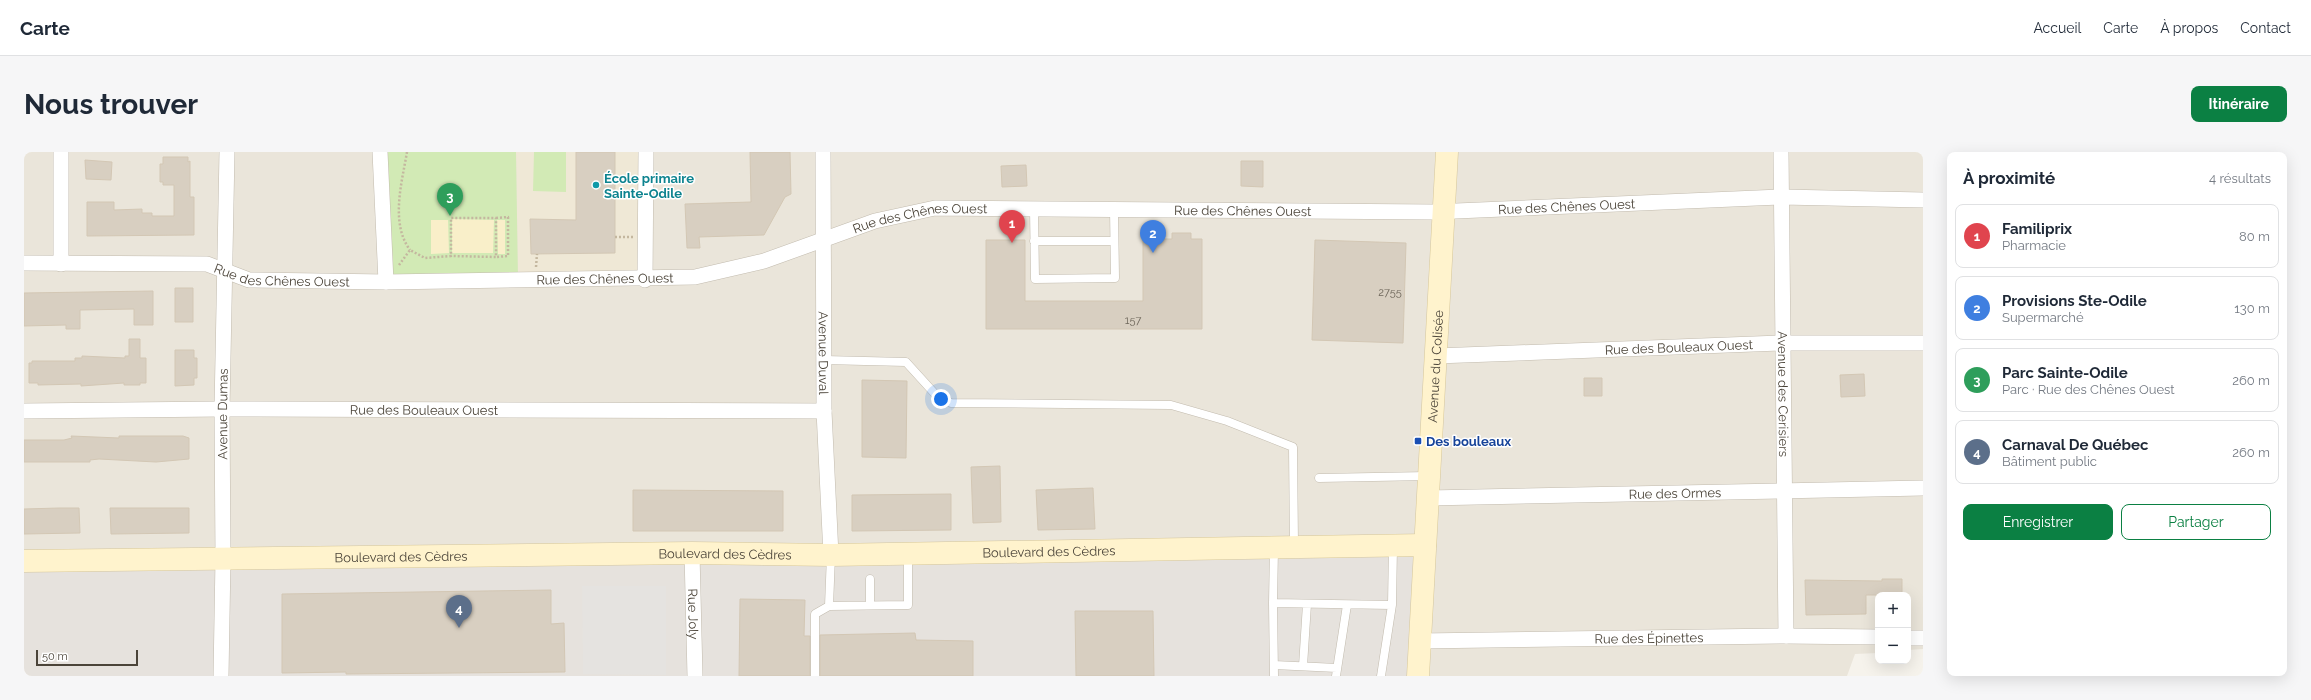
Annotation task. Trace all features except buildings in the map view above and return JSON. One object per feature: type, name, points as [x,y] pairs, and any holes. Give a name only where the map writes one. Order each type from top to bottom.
[{"type":"street","points":[[61,152],[61,264]]},
{"type":"street","name":"Avenue Dumas","points":[[221,676],[223,558],[222,409],[226,270],[227,152]]},
{"type":"street","points":[[380,152],[386,282]]},
{"type":"street","points":[[645,280],[646,152]]},
{"type":"street","name":"Avenue Duval","points":[[823,152],[824,411],[831,555]]},
{"type":"street","name":"Avenue du Colisée","points":[[1418,676],[1447,152]]},
{"type":"street","name":"Avenue des Cerisiers","points":[[1781,152],[1786,636]]},
{"type":"street","name":"Rue des Chênes Ouest","points":[[24,263],[207,264],[249,280],[386,282],[645,280],[702,276],[764,261],[875,221],[935,208],[1444,211],[1782,197],[1923,200]]},
{"type":"street","name":"Rue des Bouleaux Ouest","points":[[1436,356],[1783,343],[1923,343]]},
{"type":"street","name":"Rue des Bouleaux Ouest","points":[[24,411],[222,409],[824,411]]},
{"type":"street","name":"Rue des Ormes","points":[[1428,498],[1923,488]]},
{"type":"street","name":"Boulevard des Cèdres","points":[[24,560],[692,552],[831,555],[1394,546],[1425,544]]},
{"type":"street","name":"Rue Joly","points":[[692,552],[695,676]]},
{"type":"street","name":"Rue des Épinettes","points":[[1420,641],[1786,636],[1875,637]]},
{"type":"street","points":[[1911,638],[1923,638]]},
{"type":"lane","points":[[1034,208],[1035,279],[1115,278],[1114,209]]},
{"type":"lane","points":[[1034,241],[1114,241]]},
{"type":"lane","points":[[824,360],[906,362],[936,395],[951,403],[1171,405],[1227,421],[1293,446],[1284,547],[1273,603],[1274,676]]},
{"type":"lane","points":[[1319,478],[1429,476]]},
{"type":"lane","points":[[1381,676],[1392,605],[1394,546]]},
{"type":"lane","points":[[815,676],[815,614],[829,606],[908,605],[908,553]]},
{"type":"lane","points":[[829,606],[831,555]]},
{"type":"lane","points":[[870,579],[870,605]]},
{"type":"lane","points":[[1273,603],[1392,605]]},
{"type":"lane","points":[[1303,666],[1307,604]]},
{"type":"lane","points":[[1274,665],[1303,666],[1337,672],[1347,605]]},
{"type":"path","points":[[408,152],[399,197],[402,230],[405,243],[410,250],[425,258],[451,256],[508,256],[508,218],[451,218],[451,256]]},
{"type":"path","points":[[496,218],[496,256]]},
{"type":"path","points":[[386,282],[410,250]]},
{"type":"shaded area","points":[[24,152],[1923,152],[1923,649],[1911,650],[1911,592],[1875,592],[1875,653],[1855,654],[1847,676],[1418,676],[24,561]]},
{"type":"shaded area","points":[[516,152],[646,152],[645,280],[518,280]]},
{"type":"shaded area","points":[[1425,545],[1418,676],[24,676],[24,561]]},
{"type":"shaded area","points":[[582,586],[666,586],[666,675],[583,674]]},
{"type":"green space","points":[[380,152],[516,152],[518,280],[386,282]]},
{"type":"green space","points":[[534,152],[566,152],[566,192],[533,191]]},
{"type":"sand","points":[[452,219],[494,220],[493,253],[452,253]]},
{"type":"sand","points":[[431,220],[448,220],[449,253],[431,254]]},
{"type":"sand","points":[[497,220],[505,220],[505,254],[498,254]]},
{"type":"place","name":"École primaire Sainte-Odile","points":[[596,185]]},
{"type":"place","name":"Parc Sainte-Odile","points":[[450,216]]},
{"type":"place","name":"Familiprix","points":[[1012,243]]},
{"type":"place","name":"Provisions Ste-Odile","points":[[1153,253]]},
{"type":"place","name":"Des bouleaux","points":[[1418,441]]},
{"type":"place","name":"Carnaval De Québec","points":[[459,628]]}]
